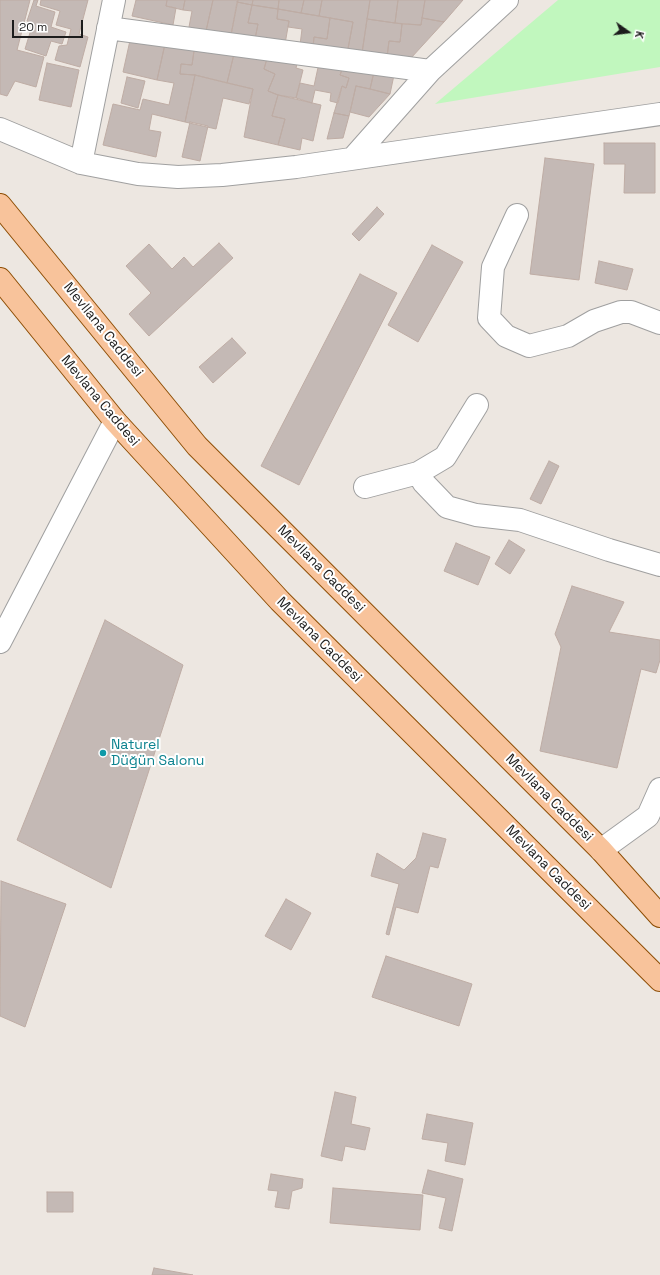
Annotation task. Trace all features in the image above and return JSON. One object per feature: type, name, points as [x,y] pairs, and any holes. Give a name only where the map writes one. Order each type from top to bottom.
[{"type":"main road","name":"Mevllana Caddesi","points":[[0,205],[197,446],[601,850],[660,916]]},
{"type":"main road","name":"Mevlana Caddesi","points":[[0,279],[115,421],[280,601],[660,980]]},
{"type":"street","points":[[81,163],[114,0]]},
{"type":"street","points":[[353,158],[430,71],[507,0]]},
{"type":"street","points":[[108,28],[430,71]]},
{"type":"street","points":[[0,129],[81,163],[138,174],[178,177],[222,175],[296,167],[660,114]]},
{"type":"street","points":[[517,215],[494,267],[489,318],[506,336],[529,346],[568,336],[594,320],[621,312],[631,312],[660,323]]},
{"type":"street","points":[[365,487],[418,473],[445,457],[477,405]]},
{"type":"street","points":[[0,642],[115,421]]},
{"type":"street","points":[[418,473],[424,482],[447,507],[476,515],[520,520],[609,550],[660,565]]},
{"type":"street","points":[[601,850],[654,819],[660,790]]},
{"type":"green space","points":[[558,0],[660,0],[660,67],[435,104]]},
{"type":"building","points":[[0,0],[30,0],[17,50],[44,57],[36,87],[15,81],[7,96],[0,94]]},
{"type":"building","points":[[34,0],[38,0],[36,6],[55,12],[51,27],[66,32],[62,44],[51,41],[46,56],[25,49],[33,23],[27,21]]},
{"type":"building","points":[[41,0],[88,0],[79,34],[88,37],[80,67],[55,60],[59,46],[67,45],[71,29],[56,25],[60,11],[40,5]]},
{"type":"building","points":[[136,0],[167,0],[166,6],[176,8],[173,25],[132,16]]},
{"type":"building","points":[[167,0],[185,0],[183,10],[166,6]]},
{"type":"building","points":[[185,0],[213,0],[206,31],[189,27],[192,11],[183,10]]},
{"type":"building","points":[[213,0],[238,0],[231,35],[206,31]]},
{"type":"building","points":[[238,0],[253,0],[252,5],[237,2]]},
{"type":"building","points":[[253,0],[279,0],[278,9],[252,5]]},
{"type":"building","points":[[279,0],[304,0],[301,13],[278,9]]},
{"type":"building","points":[[304,0],[322,0],[319,16],[301,13]]},
{"type":"building","points":[[322,0],[370,0],[362,53],[347,54],[353,22],[319,16]]},
{"type":"building","points":[[370,0],[398,0],[395,23],[367,19]]},
{"type":"building","points":[[398,0],[425,0],[421,25],[395,23]]},
{"type":"building","points":[[425,0],[463,0],[444,22],[422,18]]},
{"type":"building","points":[[237,2],[252,5],[248,23],[258,24],[255,39],[231,35]]},
{"type":"building","points":[[252,5],[278,9],[277,19],[289,21],[285,44],[255,39],[258,24],[248,23]]},
{"type":"building","points":[[278,9],[330,18],[327,39],[314,37],[313,47],[300,45],[302,29],[288,27],[289,21],[277,19]]},
{"type":"building","points":[[330,18],[353,22],[347,54],[313,47],[314,37],[327,39]]},
{"type":"building","points":[[422,18],[444,22],[411,58],[387,57],[389,41],[400,42],[402,24],[421,25]]},
{"type":"building","points":[[367,19],[402,24],[400,42],[389,41],[387,57],[362,53]]},
{"type":"building","points":[[131,36],[165,44],[157,80],[123,72]]},
{"type":"building","points":[[165,44],[195,44],[192,65],[181,64],[180,74],[195,75],[185,122],[152,114],[149,130],[161,132],[156,157],[103,145],[113,104],[140,110],[143,99],[169,105],[174,83],[157,80]]},
{"type":"building","points":[[195,44],[235,50],[227,83],[195,75],[180,74],[181,64],[192,65]]},
{"type":"building","points":[[235,50],[268,55],[264,69],[275,74],[268,91],[278,95],[272,116],[285,119],[278,145],[244,137],[253,89],[227,83]]},
{"type":"building","points":[[268,55],[298,60],[296,68],[303,70],[296,98],[278,95],[268,91],[275,74],[264,69]]},
{"type":"building","points":[[47,63],[79,70],[71,107],[39,100]]},
{"type":"building","points":[[319,63],[343,67],[340,75],[349,78],[346,88],[342,86],[338,103],[330,101],[331,93],[315,90],[312,103],[296,98],[300,83],[314,86]]},
{"type":"building","points":[[343,67],[374,72],[370,89],[356,86],[349,116],[334,113],[342,86],[346,88],[349,78],[340,75]]},
{"type":"building","points":[[374,72],[394,75],[390,94],[370,89]]},
{"type":"building","points":[[195,75],[253,89],[249,104],[223,98],[216,129],[185,122]]},
{"type":"building","points":[[127,77],[145,81],[138,108],[121,103]]},
{"type":"building","points":[[356,86],[390,94],[369,117],[350,112]]},
{"type":"building","points":[[278,95],[321,105],[313,141],[302,138],[300,150],[278,145],[285,119],[272,116]]},
{"type":"building","points":[[334,113],[349,116],[343,138],[327,139]]},
{"type":"building","points":[[190,122],[208,126],[200,161],[182,157]]},
{"type":"building","points":[[604,143],[655,143],[655,193],[624,193],[625,164],[604,164]]},
{"type":"building","points":[[545,158],[594,164],[579,280],[530,274]]},
{"type":"building","points":[[377,207],[384,214],[359,241],[352,234]]},
{"type":"building","points":[[219,243],[233,258],[149,336],[129,314],[151,293],[126,266],[149,244],[172,269],[184,257],[193,267]]},
{"type":"building","points":[[432,245],[463,262],[418,342],[388,325]]},
{"type":"building","points":[[599,261],[633,269],[627,290],[595,283]]},
{"type":"building","points":[[360,274],[397,293],[299,485],[261,466]]},
{"type":"building","points":[[232,338],[246,353],[213,383],[199,367]]},
{"type":"building","points":[[549,461],[559,466],[541,504],[530,499]]},
{"type":"building","points":[[509,540],[525,550],[510,574],[495,564]]},
{"type":"building","points":[[456,543],[490,557],[478,585],[444,571]]},
{"type":"building","points":[[572,586],[624,602],[609,632],[660,640],[660,660],[656,673],[641,669],[617,768],[540,751],[561,647],[555,634]]},
{"type":"building","name":"Naturel Düğün Salonu","points":[[105,620],[183,665],[111,888],[17,840]]},
{"type":"building","points":[[423,833],[446,839],[438,868],[430,866],[418,913],[396,907],[389,935],[386,934],[399,884],[371,876],[377,853],[404,870],[416,858]]},
{"type":"building","points":[[1,881],[66,904],[25,1027],[0,1016]]},
{"type":"building","points":[[286,899],[311,913],[291,950],[265,936]]},
{"type":"building","points":[[386,956],[472,984],[459,1026],[372,997]]},
{"type":"building","points":[[335,1092],[356,1097],[351,1124],[370,1128],[365,1150],[345,1146],[342,1161],[321,1156]]},
{"type":"building","points":[[427,1114],[473,1123],[465,1165],[445,1161],[448,1143],[422,1139]]},
{"type":"building","points":[[428,1170],[463,1179],[452,1231],[439,1228],[446,1198],[422,1193]]},
{"type":"building","points":[[271,1174],[303,1179],[302,1188],[292,1191],[289,1209],[275,1207],[278,1191],[268,1190]]},
{"type":"building","points":[[333,1188],[423,1195],[420,1230],[330,1223]]},
{"type":"building","points":[[47,1192],[73,1192],[73,1212],[47,1212]]},
{"type":"building","points":[[154,1268],[193,1275],[152,1275]]},
{"type":"place","name":"Naturel Düğün Salonu","points":[[103,753]]}]
